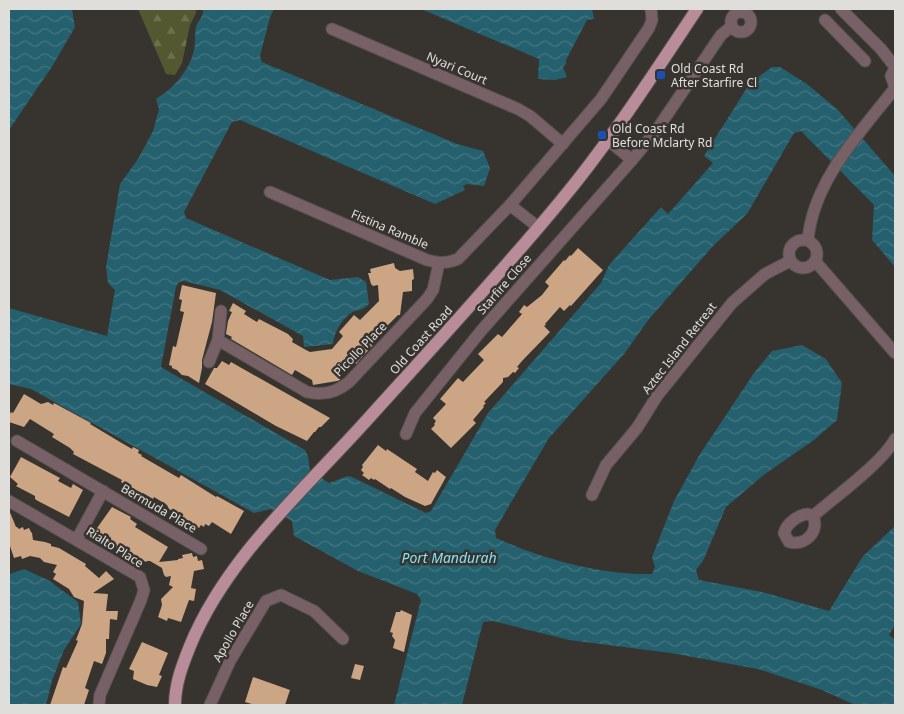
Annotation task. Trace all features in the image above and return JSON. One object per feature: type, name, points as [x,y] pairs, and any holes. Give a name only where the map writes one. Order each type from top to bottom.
[{"type":"main road","name":"Old Coast Road","points":[[169,705],[175,692],[182,664],[202,618],[241,558],[538,227],[608,140],[697,9]]},
{"type":"main road","name":"Old Coast Road","points":[[175,692],[175,705]]},
{"type":"street","name":"Fistina Ramble","points":[[270,192],[427,260],[448,263],[458,260],[510,205],[601,99],[649,28],[652,20],[651,9]]},
{"type":"street","points":[[808,240],[810,222],[817,199],[836,167],[895,88],[892,76],[895,68],[881,49],[841,9]]},
{"type":"street","points":[[825,20],[865,61]]},
{"type":"street","name":"Starfire Close","points":[[406,434],[415,412],[475,339],[656,131],[721,35],[732,26]]},
{"type":"street","name":"Nyari Court","points":[[332,29],[518,109],[530,116],[563,144]]},
{"type":"street","points":[[847,43],[862,29]]},
{"type":"street","points":[[608,140],[632,160]]},
{"type":"street","points":[[510,205],[538,227]]},
{"type":"street","points":[[800,240],[808,240],[815,246],[816,261],[810,266],[796,267],[790,261],[788,253],[793,243],[800,240]]},
{"type":"street","name":"Aztec Island Retreat","points":[[592,495],[606,465],[637,428],[657,396],[732,303],[765,274],[790,261]]},
{"type":"street","points":[[816,261],[895,353]]},
{"type":"street","name":"Picollo Place","points":[[218,340],[307,392],[317,394],[332,393],[348,382],[428,299],[433,290],[439,263]]},
{"type":"street","points":[[209,362],[218,340],[221,311]]},
{"type":"street","points":[[813,516],[870,467],[891,447],[895,440]]},
{"type":"street","name":"Bermuda Place","points":[[17,441],[201,549]]},
{"type":"street","name":"Bermuda Place","points":[[76,539],[103,491]]},
{"type":"street","name":"Rialto Place","points":[[9,502],[140,577],[144,590],[100,695],[98,705]]},
{"type":"street","name":"Apollo Place","points":[[210,705],[230,661],[266,601],[273,597],[281,595],[314,611],[343,639]]},
{"type":"green space","points":[[138,9],[196,9],[190,25],[182,63],[175,75],[166,74]]},
{"type":"water","points":[[9,9],[72,9],[75,27],[53,65],[9,130]]},
{"type":"water","name":"Port Mandurah","points":[[203,9],[274,9],[270,17],[260,56],[262,62],[457,144],[483,151],[490,168],[484,186],[467,184],[463,186],[465,190],[435,204],[240,120],[232,122],[184,212],[186,218],[330,280],[358,277],[366,282],[369,304],[351,313],[344,319],[336,331],[333,344],[304,347],[303,336],[220,290],[184,281],[179,282],[176,287],[161,367],[305,450],[308,456],[310,471],[329,483],[348,476],[352,477],[426,513],[431,511],[488,413],[601,283],[609,265],[661,207],[668,214],[713,163],[704,156],[750,83],[772,67],[780,67],[807,84],[838,110],[895,176],[895,267],[872,240],[874,205],[801,131],[794,133],[747,214],[714,245],[649,319],[624,354],[549,438],[495,530],[496,538],[552,559],[612,572],[652,574],[655,567],[652,557],[674,501],[700,454],[754,373],[772,351],[802,345],[826,359],[842,383],[837,420],[814,440],[765,474],[726,507],[703,561],[696,570],[699,580],[762,592],[829,611],[863,556],[895,526],[895,625],[889,635],[895,640],[895,705],[855,705],[822,690],[758,669],[671,653],[569,640],[493,621],[483,622],[462,705],[394,705],[421,600],[417,594],[358,571],[294,536],[292,521],[271,509],[254,513],[31,389],[9,384],[9,308],[107,336],[115,290],[108,283],[106,267],[120,184],[138,159],[153,131],[159,109],[156,99],[175,84],[185,72],[192,58],[195,47],[196,27],[202,17]]},
{"type":"water","points":[[421,9],[592,9],[594,19],[587,20],[566,60],[566,64],[563,67],[567,77],[555,80],[538,79],[539,59]]},
{"type":"water","points":[[24,569],[48,580],[78,602],[81,624],[64,650],[52,681],[46,705],[9,705],[9,576]]},
{"type":"building","points":[[578,248],[603,270],[571,306],[564,311],[560,307],[545,324],[544,326],[550,332],[522,361],[515,373],[513,372],[508,377],[503,378],[503,382],[484,402],[486,403],[484,407],[473,420],[476,423],[451,448],[431,429],[436,421],[433,418],[446,404],[440,399],[458,378],[463,382],[484,360],[478,354],[498,334],[502,337],[522,314],[519,312],[524,305],[527,307],[542,295],[549,286],[545,282],[564,260],[571,256]]},
{"type":"building","points":[[394,263],[395,268],[400,271],[413,269],[412,291],[403,292],[400,315],[386,327],[388,328],[356,364],[352,361],[339,375],[340,380],[313,385],[312,380],[295,370],[292,375],[231,339],[232,337],[226,334],[232,312],[229,311],[233,303],[246,311],[244,314],[257,322],[259,319],[288,334],[293,339],[292,342],[310,352],[332,349],[343,336],[339,332],[354,315],[360,320],[379,301],[378,285],[373,286],[371,284],[368,273],[371,273],[370,269]]},
{"type":"building","points":[[182,285],[216,293],[199,383],[188,376],[182,375],[169,365],[173,346],[176,347],[184,312],[180,311],[182,300],[179,299]]},
{"type":"building","points":[[222,361],[229,365],[231,362],[330,418],[307,441],[276,426],[205,384],[214,368],[217,368]]},
{"type":"building","points":[[24,394],[41,404],[48,402],[53,405],[54,403],[91,423],[132,449],[133,447],[139,450],[138,453],[141,456],[179,478],[181,475],[216,497],[244,511],[231,534],[212,522],[209,526],[205,524],[204,527],[201,525],[199,528],[154,497],[153,499],[142,494],[121,482],[122,480],[73,454],[74,452],[70,448],[52,437],[54,434],[30,419],[24,427],[9,422],[11,412],[13,413]]},
{"type":"building","points":[[378,445],[417,469],[415,472],[428,481],[433,472],[435,473],[437,470],[446,477],[431,504],[425,506],[390,489],[375,479],[371,478],[369,480],[362,475],[364,473],[361,470],[362,465]]},
{"type":"building","points":[[21,457],[60,478],[58,481],[71,488],[73,484],[83,490],[69,517],[38,501],[35,499],[35,496],[16,486],[18,484],[10,477]]},
{"type":"building","points":[[112,507],[131,517],[130,519],[137,524],[135,527],[168,547],[159,562],[178,560],[183,558],[182,555],[192,553],[193,557],[197,556],[198,561],[202,560],[204,569],[194,571],[191,588],[196,589],[194,601],[189,600],[181,622],[168,618],[167,621],[158,617],[162,605],[161,599],[173,587],[169,585],[171,576],[166,577],[162,568],[116,547],[117,545],[99,536],[100,534],[95,531]]},
{"type":"building","points":[[9,510],[16,527],[19,529],[23,527],[24,530],[29,528],[33,540],[45,542],[59,548],[86,564],[85,566],[99,578],[106,571],[114,579],[93,593],[108,594],[106,611],[118,611],[117,620],[110,619],[109,639],[106,639],[106,653],[102,664],[94,661],[85,688],[89,690],[84,705],[50,705],[63,667],[66,668],[78,641],[76,640],[82,624],[84,601],[74,597],[69,589],[53,579],[56,574],[53,572],[57,565],[30,556],[22,559],[21,556],[14,558],[9,543]]},
{"type":"building","points":[[401,610],[412,615],[404,652],[393,648],[395,640],[392,636],[393,633],[390,632],[396,612]]},
{"type":"building","points":[[142,642],[168,653],[159,675],[162,676],[157,687],[133,679],[134,671],[129,669]]},
{"type":"building","points":[[355,664],[364,666],[360,680],[351,678]]},
{"type":"building","points":[[253,677],[290,690],[285,705],[255,705],[245,702]]},
{"type":"place","name":"Old Coast Rd After Starfire Cl","points":[[661,75]]},
{"type":"place","name":"Old Coast Rd Before Mclarty Rd","points":[[602,135]]}]
